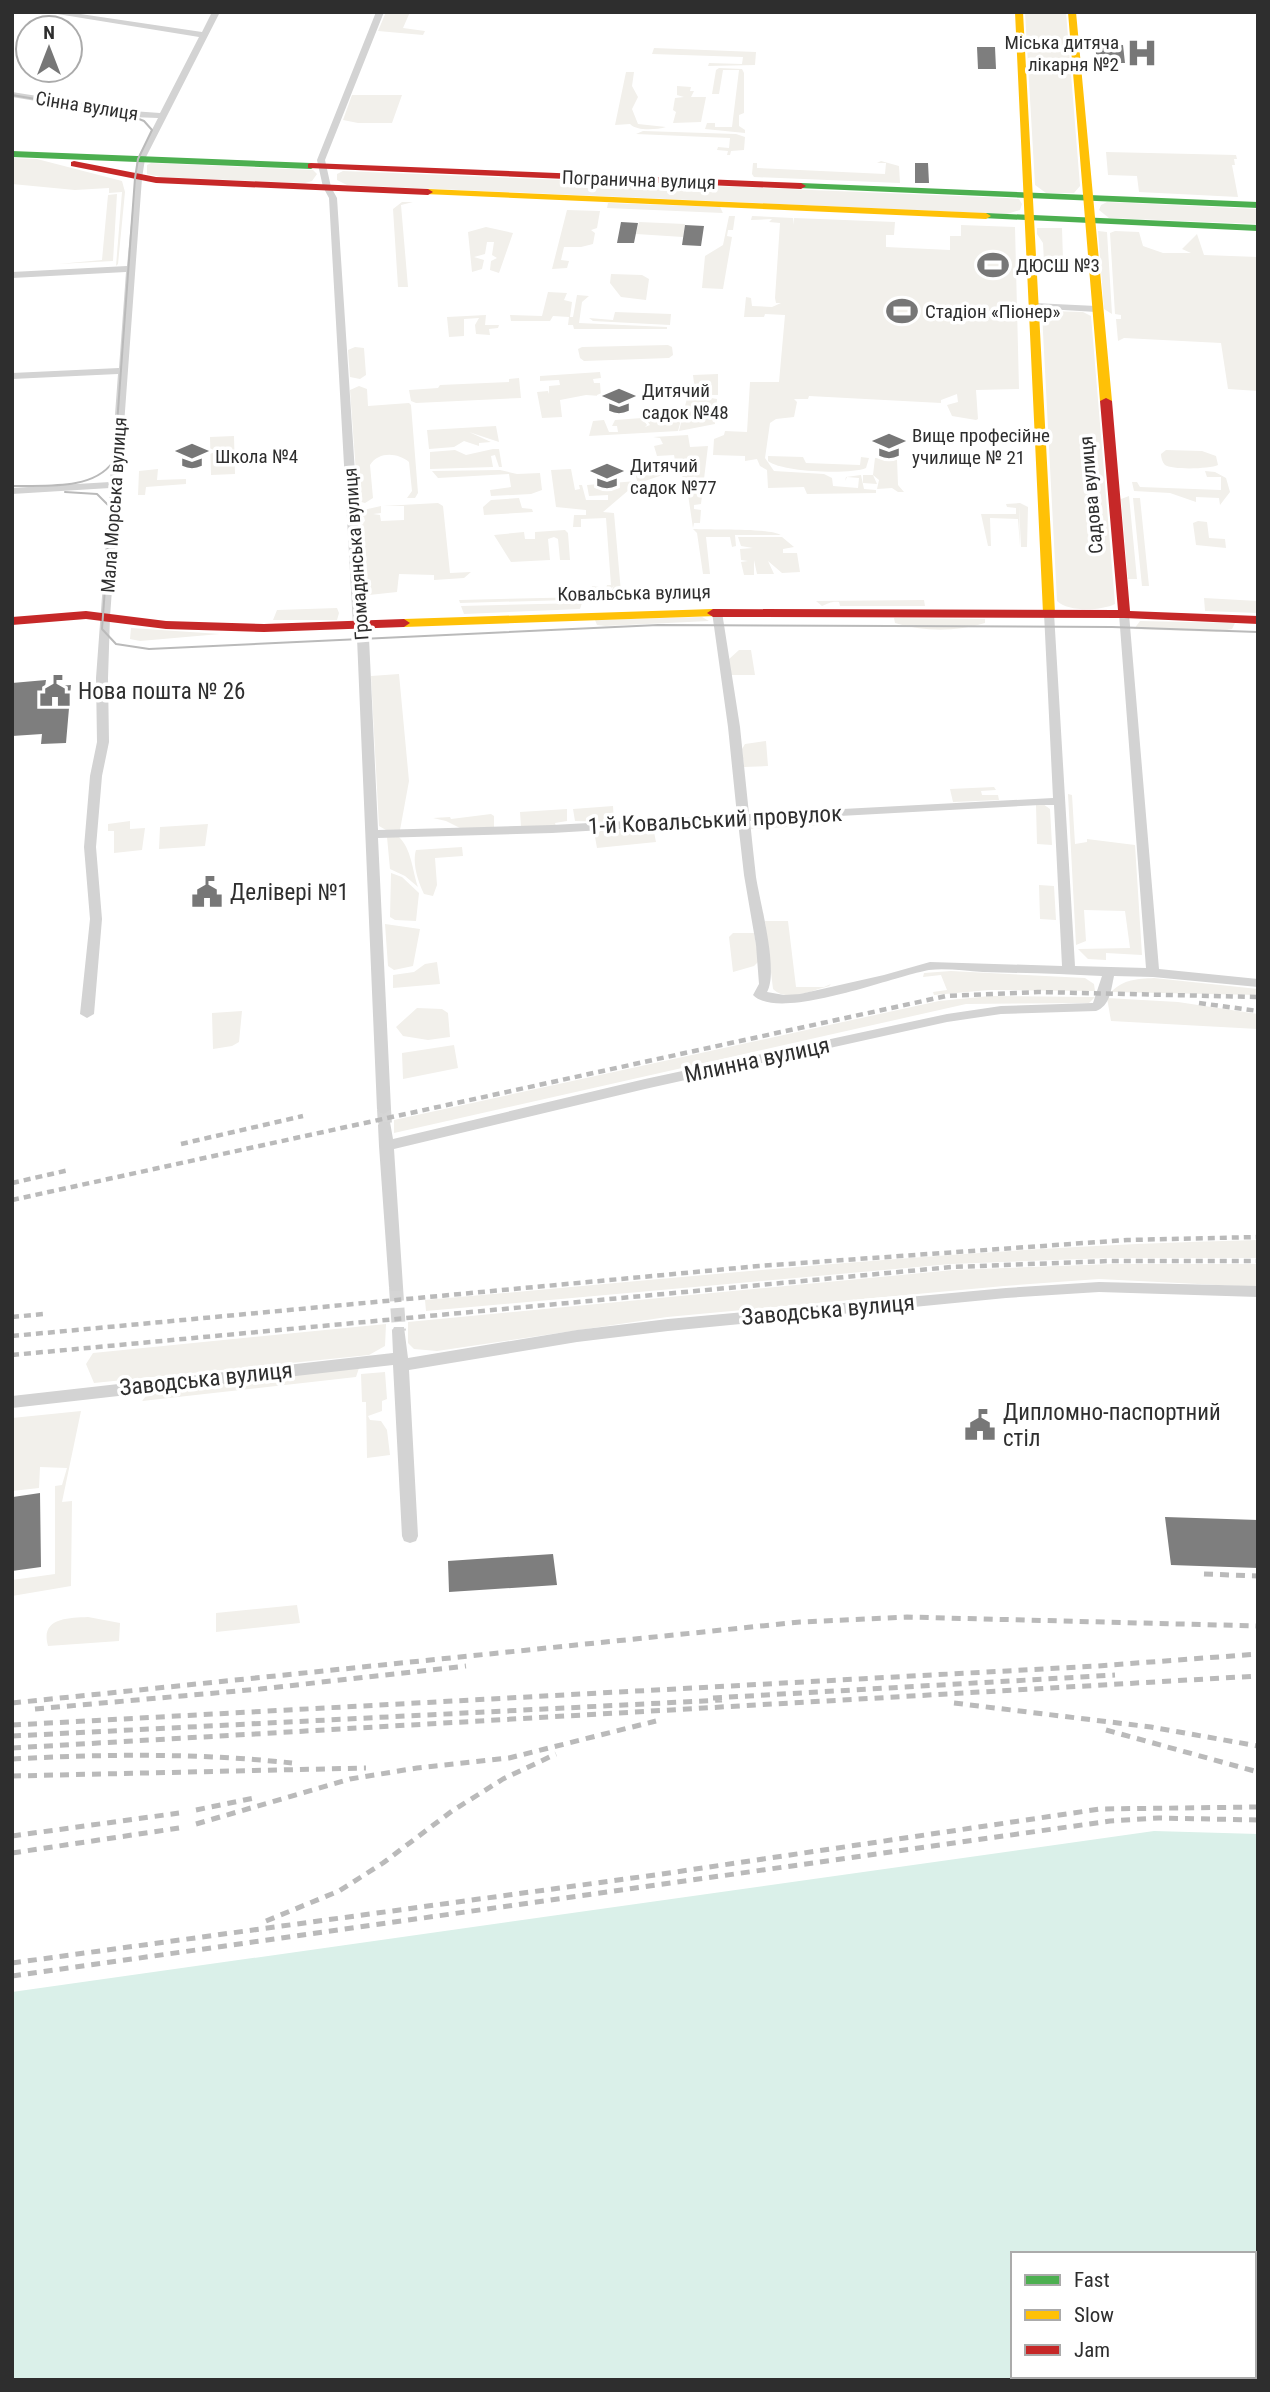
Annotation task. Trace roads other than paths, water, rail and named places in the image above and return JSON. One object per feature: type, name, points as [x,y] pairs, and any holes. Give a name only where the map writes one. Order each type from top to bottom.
[{"type":"main road","name":"Садова вулиця","points":[[1019,12],[1049,613]]},
{"type":"main road","name":"Садова вулиця","points":[[1072,12],[1124,614]]},
{"type":"main road","name":"Погранична вулиця","points":[[17,154],[1258,205]]},
{"type":"main road","name":"Погранична вулиця","points":[[17,154],[138,178],[1258,228]]},
{"type":"main road","name":"Ковальська вулиця","points":[[12,621],[86,615],[166,625],[220,627],[359,625],[717,612],[1124,614],[1258,620]]},
{"type":"street","points":[[49,12],[204,35]]},
{"type":"street","name":"Мала Морська вулиця","points":[[87,1014],[96,919],[90,847],[96,776],[103,741],[105,617],[138,178],[141,159],[216,12]]},
{"type":"street","name":"Громадянська вулиця","points":[[380,12],[321,160],[332,198],[359,625],[363,638],[384,1109]]},
{"type":"street","name":"Сінна вулиця","points":[[12,94],[132,114],[162,116]]},
{"type":"street","points":[[12,275],[131,269]]},
{"type":"street","points":[[1034,306],[1097,309]]},
{"type":"street","points":[[12,376],[124,370]]},
{"type":"street","points":[[12,491],[116,485]]},
{"type":"street","points":[[717,612],[764,965],[765,984],[759,995],[783,999],[800,998],[886,979],[930,966],[1153,973],[1258,983]]},
{"type":"street","name":"Садова вулиця","points":[[1049,613],[1069,971]]},
{"type":"street","name":"Садова вулиця","points":[[1124,614],[1153,973]]},
{"type":"street","name":"1-й Ковальський провулок","points":[[372,834],[504,832],[1059,802]]},
{"type":"street","name":"Млинна вулиця","points":[[386,1146],[645,1084],[947,1018],[1001,1010],[1096,1007],[1101,1002],[1109,972]]},
{"type":"street","points":[[385,1125],[396,1287]]},
{"type":"street","name":"Заводська вулиця","points":[[12,1402],[401,1362],[668,1325],[1006,1293],[1099,1287],[1258,1292]]},
{"type":"street","points":[[399,1331],[410,1536]]},
{"type":"tunnel","points":[[384,1109],[385,1125]]},
{"type":"tunnel","points":[[396,1287],[399,1331]]},
{"type":"tram line","points":[[12,95],[129,115],[144,121],[152,130],[138,159],[135,178],[102,629],[116,644],[149,649],[658,625],[1112,627],[1258,632]]},
{"type":"tram line","points":[[12,486],[52,486],[80,482],[93,478],[113,462]]},
{"type":"tram line","points":[[65,492],[97,494],[110,507]]},
{"type":"railway","points":[[12,1200],[946,996],[1038,992],[1258,997]]},
{"type":"railway","points":[[1199,1003],[1258,1011]]},
{"type":"railway","points":[[181,1144],[303,1116]]},
{"type":"railway","points":[[12,1183],[69,1170]]},
{"type":"railway","points":[[12,1336],[759,1266],[1127,1240],[1258,1237]]},
{"type":"railway","points":[[12,1355],[952,1267],[1110,1261],[1258,1261]]},
{"type":"railway","points":[[12,1317],[44,1314]]},
{"type":"railway","points":[[1204,1574],[1258,1576]]},
{"type":"railway","points":[[12,1703],[800,1622],[907,1617],[1258,1626]]},
{"type":"railway","points":[[12,1725],[1097,1666],[1258,1654]]},
{"type":"railway","points":[[35,1709],[260,1689],[466,1666]]},
{"type":"railway","points":[[713,1698],[1115,1675]]},
{"type":"railway","points":[[12,1748],[1258,1676]]},
{"type":"railway","points":[[12,1736],[722,1700]]},
{"type":"railway","points":[[954,1703],[1151,1727],[1258,1746]]},
{"type":"railway","points":[[196,1824],[350,1779],[417,1768],[509,1758],[656,1721]]},
{"type":"railway","points":[[1106,1730],[1258,1772]]},
{"type":"railway","points":[[266,1921],[339,1891],[383,1863],[452,1811],[503,1779],[556,1754]]},
{"type":"railway","points":[[12,1759],[152,1755],[292,1763]]},
{"type":"railway","points":[[12,1776],[366,1768]]},
{"type":"railway","points":[[196,1810],[254,1798]]},
{"type":"railway","points":[[12,1963],[662,1874],[1100,1809],[1258,1807]]},
{"type":"railway","points":[[12,1836],[179,1813]]},
{"type":"railway","points":[[12,1976],[1110,1821],[1159,1818],[1258,1820]]},
{"type":"railway","points":[[12,1853],[179,1828]]},
{"type":"place","name":"Міська дитяча лікарня №2","points":[[1142,53]]},
{"type":"place","name":"ДЮСШ №3","points":[[993,265]]},
{"type":"place","name":"Стадіон «Піонер»","points":[[902,311]]},
{"type":"place","name":"Дитячий садок №48","points":[[619,401]]},
{"type":"place","name":"Вище професійне училище № 21","points":[[889,446]]},
{"type":"place","name":"Школа №4","points":[[192,456]]},
{"type":"place","name":"Дитячий садок №77","points":[[607,476]]},
{"type":"place","name":"Нова пошта № 26","points":[[55,691]]},
{"type":"place","name":"Делівері №1","points":[[207,892]]},
{"type":"place","name":"Дипломно-паспортний стіл","points":[[980,1425]]}]
